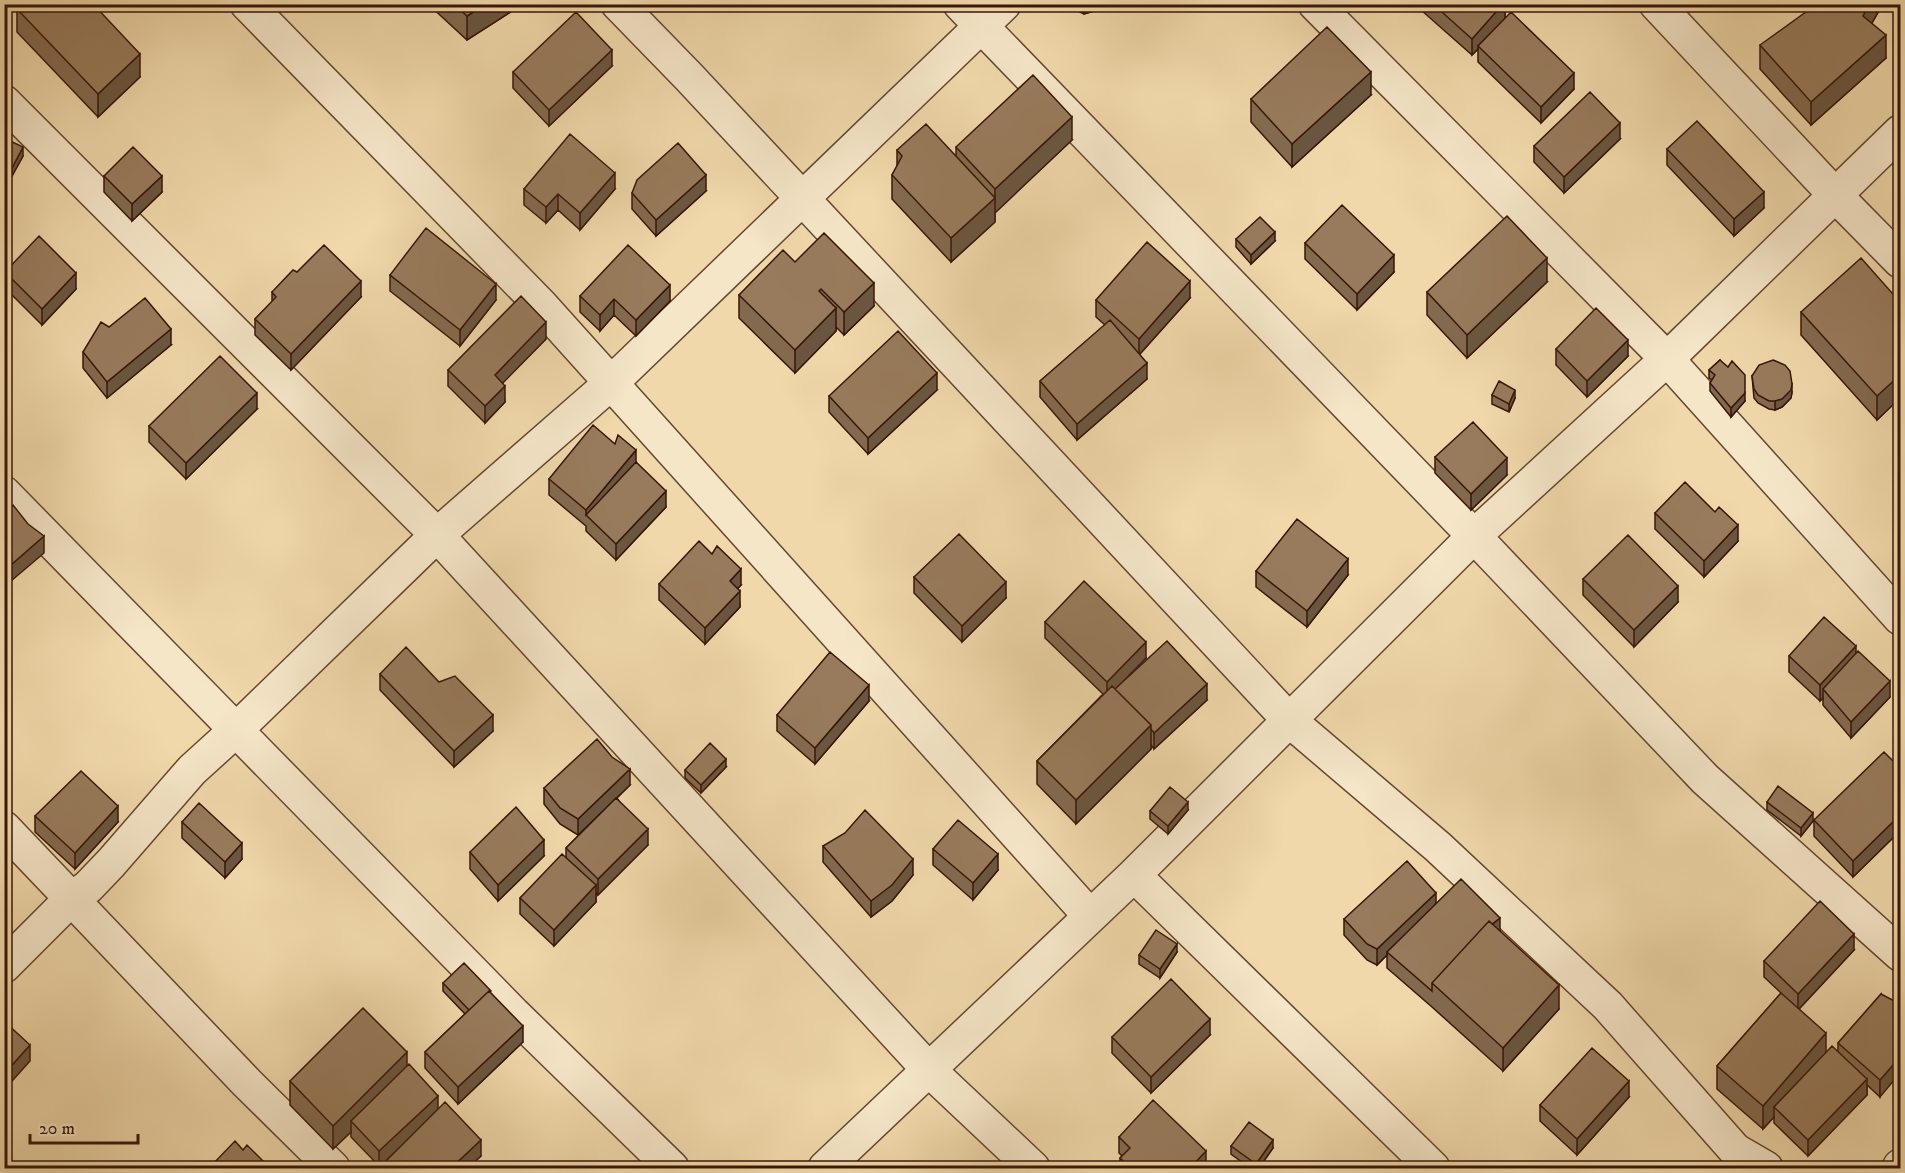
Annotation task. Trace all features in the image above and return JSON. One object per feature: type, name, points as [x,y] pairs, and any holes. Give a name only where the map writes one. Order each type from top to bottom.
[{"type":"street","points":[[247,4],[541,305],[1090,916]]},
{"type":"street","points":[[618,4],[689,76],[1289,720],[1438,847],[1608,1006],[1735,1150],[1755,1164],[1766,1168]]},
{"type":"street","points":[[1315,4],[1667,359],[1900,618]]},
{"type":"street","points":[[1656,4],[1900,261]]},
{"type":"street","points":[[4,966],[71,899],[88,887],[192,770],[436,535],[610,383],[803,199],[982,12],[1705,779],[1900,954]]},
{"type":"street","points":[[4,102],[436,535],[929,1070],[1033,1168]]},
{"type":"street","points":[[825,1168],[1134,876],[1474,536],[1667,359],[1900,132]]},
{"type":"street","points":[[4,493],[506,1006],[672,1168]]},
{"type":"street","points":[[4,828],[247,1083],[333,1168]]},
{"type":"street","points":[[1134,876],[1433,1168]]},
{"type":"building","points":[[22,4],[93,4],[140,54],[98,94],[17,9]]},
{"type":"building","points":[[454,4],[486,4],[467,16]]},
{"type":"building","points":[[1433,4],[1503,4],[1472,39]]},
{"type":"building","points":[[1817,4],[1869,4],[1863,16],[1886,35],[1811,102],[1760,45]]},
{"type":"building","points":[[576,12],[612,50],[549,110],[513,72]]},
{"type":"building","points":[[1511,12],[1574,73],[1541,107],[1478,46]]},
{"type":"building","points":[[1327,27],[1371,72],[1292,144],[1251,99]]},
{"type":"building","points":[[1033,75],[1072,117],[995,189],[956,147]]},
{"type":"building","points":[[1590,92],[1620,123],[1564,177],[1534,146]]},
{"type":"building","points":[[1697,121],[1764,192],[1734,219],[1667,149]]},
{"type":"building","points":[[926,124],[995,198],[951,238],[892,175],[902,156],[897,150]]},
{"type":"building","points":[[570,134],[615,173],[580,213],[558,194],[546,207],[524,189]]},
{"type":"building","points":[[4,138],[23,147],[12,168],[4,164]]},
{"type":"building","points":[[678,143],[706,175],[656,220],[632,193],[637,180]]},
{"type":"building","points":[[133,147],[162,176],[132,204],[104,176]]},
{"type":"building","points":[[1342,205],[1394,255],[1357,294],[1305,243]]},
{"type":"building","points":[[1507,216],[1547,258],[1467,335],[1427,292]]},
{"type":"building","points":[[1260,217],[1275,232],[1251,255],[1236,239]]},
{"type":"building","points":[[426,228],[496,284],[460,330],[390,275]]},
{"type":"building","points":[[824,233],[874,283],[844,312],[821,289],[819,291],[836,308],[795,350],[739,295],[783,250],[795,262]]},
{"type":"building","points":[[39,236],[76,273],[42,309],[5,272]]},
{"type":"building","points":[[1147,242],[1190,281],[1139,339],[1096,300]]},
{"type":"building","points":[[324,245],[361,281],[291,354],[255,319],[276,297],[272,292],[293,270],[297,272]]},
{"type":"building","points":[[628,245],[670,285],[636,320],[614,299],[600,315],[580,296]]},
{"type":"building","points":[[1861,258],[1900,302],[1900,352],[1897,355],[1900,359],[1900,375],[1877,396],[1801,312]]},
{"type":"building","points":[[521,296],[546,322],[495,375],[505,386],[485,406],[448,370]]},
{"type":"building","points":[[145,298],[171,329],[107,382],[83,352],[101,322],[109,327]]},
{"type":"building","points":[[1596,308],[1628,340],[1587,381],[1556,349]]},
{"type":"building","points":[[1110,320],[1147,363],[1077,424],[1040,381]]},
{"type":"building","points":[[898,331],[937,373],[868,438],[829,396]]},
{"type":"building","points":[[220,356],[257,393],[186,463],[149,426]]},
{"type":"building","points":[[1720,360],[1728,367],[1732,361],[1745,375],[1745,393],[1731,408],[1710,383],[1715,375],[1709,370]]},
{"type":"building","points":[[1773,360],[1785,365],[1790,371],[1792,384],[1791,390],[1782,399],[1769,401],[1758,395],[1754,389],[1752,376],[1759,365]]},
{"type":"building","points":[[1499,381],[1515,390],[1509,404],[1492,395]]},
{"type":"building","points":[[1473,422],[1507,458],[1471,494],[1435,457]]},
{"type":"building","points":[[593,425],[615,444],[618,435],[636,450],[586,510],[549,479]]},
{"type":"building","points":[[636,462],[666,491],[616,544],[586,515]]},
{"type":"building","points":[[1685,482],[1715,512],[1719,507],[1738,525],[1704,561],[1655,513]]},
{"type":"building","points":[[13,505],[28,524],[44,536],[4,571],[4,512]]},
{"type":"building","points":[[1297,519],[1348,559],[1307,611],[1256,571]]},
{"type":"building","points":[[959,534],[1006,582],[962,626],[914,577]]},
{"type":"building","points":[[1628,535],[1678,586],[1634,630],[1583,579]]},
{"type":"building","points":[[699,541],[712,554],[717,546],[741,569],[730,581],[740,591],[705,628],[659,584]]},
{"type":"building","points":[[1084,581],[1146,642],[1107,682],[1045,622]]},
{"type":"building","points":[[1824,617],[1856,646],[1820,685],[1789,656]]},
{"type":"building","points":[[1167,641],[1207,684],[1154,733],[1151,725],[1115,689]]},
{"type":"building","points":[[406,647],[439,682],[455,676],[493,715],[454,751],[380,674]]},
{"type":"building","points":[[1858,651],[1890,681],[1851,722],[1823,689]]},
{"type":"building","points":[[830,652],[869,685],[815,748],[777,715]]},
{"type":"building","points":[[1112,686],[1151,725],[1076,800],[1037,761]]},
{"type":"building","points":[[597,739],[612,757],[630,769],[578,819],[560,808],[544,788]]},
{"type":"building","points":[[710,743],[726,759],[701,785],[685,770]]},
{"type":"building","points":[[1884,752],[1900,768],[1900,815],[1853,861],[1814,820]]},
{"type":"building","points":[[81,771],[118,806],[75,853],[35,816]]},
{"type":"building","points":[[1778,786],[1813,813],[1801,828],[1767,802]]},
{"type":"building","points":[[1170,787],[1188,802],[1168,826],[1150,811]]},
{"type":"building","points":[[616,798],[648,829],[598,879],[566,848]]},
{"type":"building","points":[[199,803],[242,843],[225,862],[182,822]]},
{"type":"building","points":[[516,807],[544,840],[498,885],[470,852]]},
{"type":"building","points":[[865,810],[913,859],[892,885],[871,901],[823,846],[845,833]]},
{"type":"building","points":[[958,820],[998,854],[973,883],[933,849]]},
{"type":"building","points":[[562,854],[596,885],[554,930],[520,898]]},
{"type":"building","points":[[1407,861],[1436,893],[1377,949],[1367,944],[1344,919]]},
{"type":"building","points":[[1461,879],[1500,918],[1492,924],[1489,921],[1432,983],[1432,991],[1387,952]]},
{"type":"building","points":[[1820,901],[1854,934],[1798,994],[1764,961]]},
{"type":"building","points":[[1489,921],[1559,985],[1503,1048],[1432,983]]},
{"type":"building","points":[[1156,930],[1177,944],[1160,969],[1139,955]]},
{"type":"building","points":[[464,963],[491,991],[469,1010],[443,983]]},
{"type":"building","points":[[1171,979],[1210,1019],[1151,1077],[1112,1037]]},
{"type":"building","points":[[489,991],[523,1026],[458,1087],[425,1052]]},
{"type":"building","points":[[1781,993],[1826,1033],[1763,1106],[1717,1066]]},
{"type":"building","points":[[1881,994],[1900,1004],[1900,1057],[1880,1080],[1838,1043]]},
{"type":"building","points":[[363,1008],[407,1052],[333,1126],[290,1081]]},
{"type":"building","points":[[4,1021],[30,1045],[4,1074]]},
{"type":"building","points":[[1832,1046],[1867,1079],[1808,1140],[1774,1107]]},
{"type":"building","points":[[1592,1048],[1629,1081],[1577,1139],[1540,1105]]},
{"type":"building","points":[[409,1064],[438,1096],[379,1151],[351,1121]]},
{"type":"building","points":[[1153,1100],[1206,1151],[1190,1168],[1131,1168],[1120,1158],[1130,1148],[1119,1137]]},
{"type":"building","points":[[445,1102],[481,1140],[451,1168],[381,1168],[380,1167]]},
{"type":"building","points":[[1249,1122],[1273,1140],[1256,1164],[1231,1146]]},
{"type":"building","points":[[235,1141],[243,1150],[247,1145],[270,1168],[217,1168],[213,1164]]},
{"type":"building","points":[[1765,1163],[1771,1168],[1761,1168]]}]
